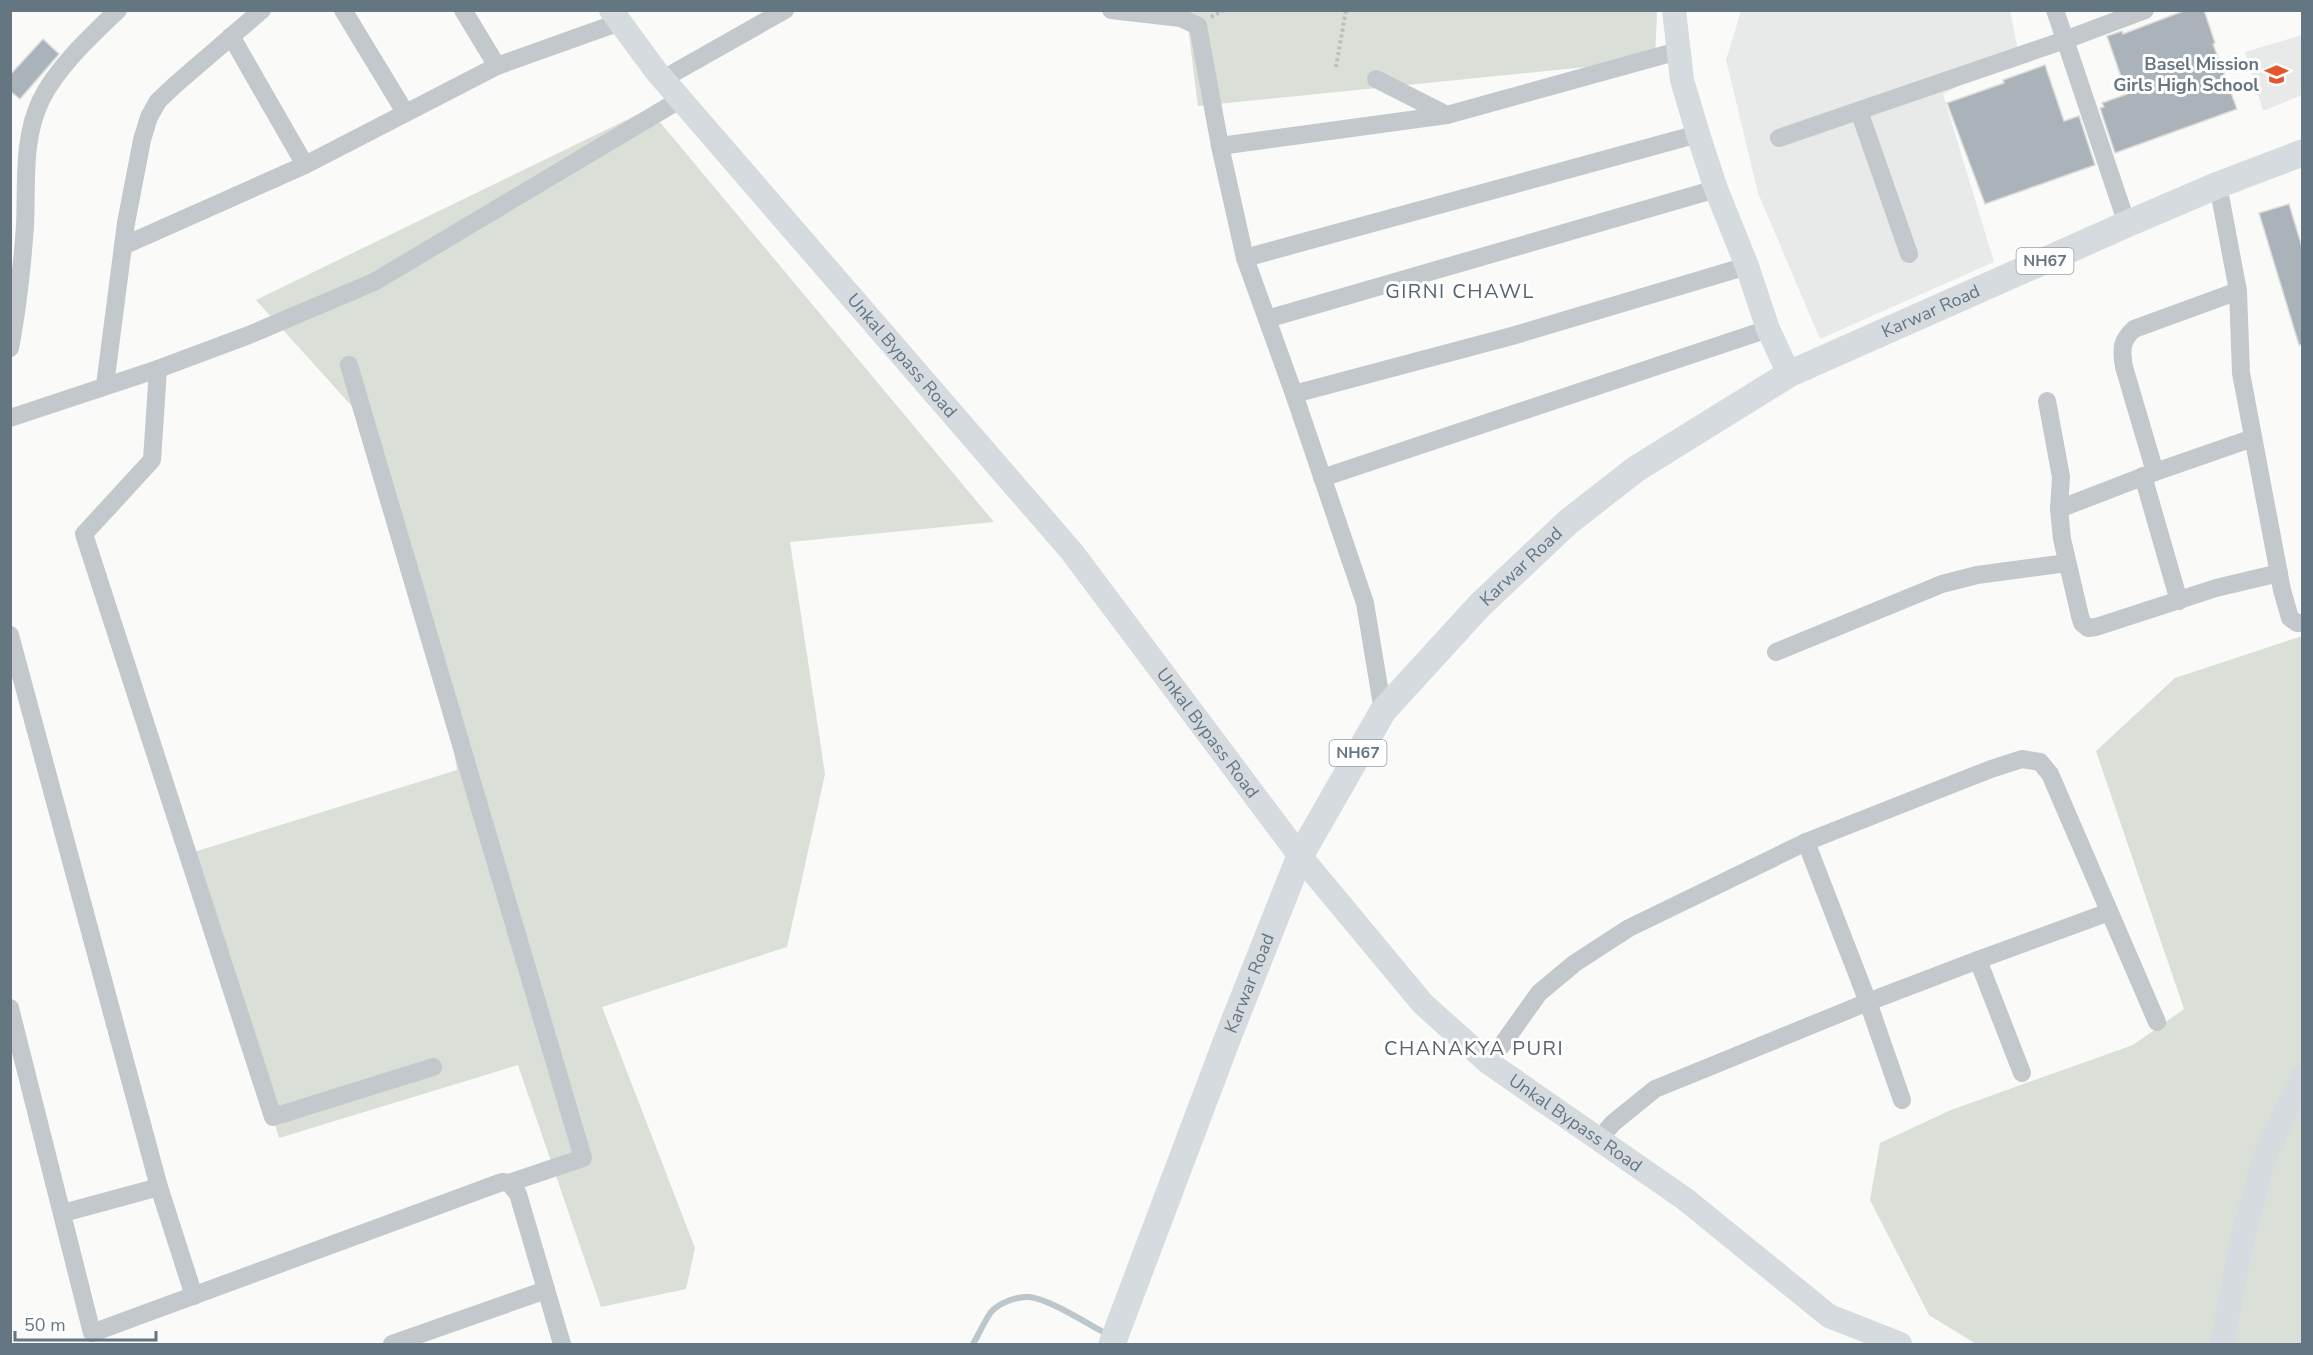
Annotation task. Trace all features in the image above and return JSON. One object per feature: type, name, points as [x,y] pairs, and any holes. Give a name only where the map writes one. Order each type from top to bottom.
[{"type":"highway","name":"Karwar Road","points":[[1112,1344],[1228,1037],[1300,856],[1383,711],[1480,605],[1568,522],[1636,469],[1789,374],[2127,224],[2218,185],[2302,153]]},
{"type":"main road","points":[[1674,10],[1682,80],[1698,134],[1716,189],[1748,266],[1768,329],[1789,374]]},
{"type":"main road","name":"Unkal Bypass Road","points":[[616,16],[663,79],[1072,552],[1300,856],[1423,1004],[1490,1063],[1685,1199],[1829,1316],[1900,1344]]},
{"type":"main road","points":[[2222,1344],[2241,1244],[2264,1158],[2302,1077]]},
{"type":"street","points":[[10,348],[19,302],[25,224],[26,165],[33,124],[40,101],[52,80],[118,10]]},
{"type":"street","points":[[105,386],[123,246],[142,140],[149,117],[158,101],[166,93],[262,10]]},
{"type":"street","points":[[343,10],[405,112]]},
{"type":"street","points":[[462,10],[497,66]]},
{"type":"street","points":[[663,79],[784,10]]},
{"type":"street","points":[[1111,10],[1173,17],[1198,26],[1220,146],[1245,258],[1365,603],[1383,711]]},
{"type":"street","points":[[2055,10],[2127,224]]},
{"type":"street","points":[[1779,138],[2065,40],[2145,10]]},
{"type":"street","points":[[123,246],[304,165],[497,66],[616,16]]},
{"type":"street","points":[[231,36],[304,165]]},
{"type":"street","points":[[1220,146],[1448,116],[1678,51]]},
{"type":"street","points":[[1376,80],[1448,116]]},
{"type":"street","points":[[10,418],[158,369],[374,282],[681,99]]},
{"type":"street","points":[[1859,111],[1910,254]]},
{"type":"street","points":[[1245,258],[1698,134]]},
{"type":"street","points":[[2218,185],[2238,291],[2241,373],[2253,438],[2290,618],[2297,623],[2302,623]]},
{"type":"street","points":[[1267,319],[1716,189]]},
{"type":"street","points":[[1294,394],[1512,336],[1748,266]]},
{"type":"street","points":[[2179,601],[2121,350],[2124,339],[2134,329],[2238,291]]},
{"type":"street","points":[[1322,478],[1768,329]]},
{"type":"street","points":[[10,1008],[93,1339],[194,1296],[492,1184],[509,1183],[583,1158],[349,365]]},
{"type":"street","points":[[158,369],[152,460],[84,534],[273,1117],[433,1067]]},
{"type":"street","points":[[2047,401],[2061,477],[2059,509],[2062,539],[2082,623],[2088,628],[2216,588],[2279,573]]},
{"type":"street","points":[[2059,509],[2149,474],[2253,438]]},
{"type":"street","points":[[1776,652],[1942,584],[1977,575],[2067,563]]},
{"type":"street","points":[[10,635],[159,1187],[194,1296]]},
{"type":"street","points":[[1490,1063],[1539,993],[1575,963],[1629,928],[1806,842],[2022,759],[2040,762],[2050,774],[2157,1022]]},
{"type":"street","points":[[1806,842],[1868,1002],[1902,1100]]},
{"type":"street","points":[[1598,1140],[1613,1122],[1655,1089],[1868,1002],[2109,912]]},
{"type":"street","points":[[1978,960],[2022,1073]]},
{"type":"street","points":[[509,1183],[518,1194],[562,1344]]},
{"type":"street","points":[[63,1213],[159,1187]]},
{"type":"street","points":[[392,1344],[546,1290]]},
{"type":"path","points":[[1336,67],[1346,10]]},
{"type":"shaded area","points":[[1186,11],[1657,11],[1655,60],[1198,106]]},
{"type":"shaded area","points":[[1741,11],[2010,11],[2019,55],[1943,94],[1994,262],[1820,339],[1758,193],[1726,60]]},
{"type":"shaded area","name":"Basel Mission Girls High School","points":[[2302,35],[2302,95],[2263,111],[2245,52]]},
{"type":"shaded area","points":[[649,109],[994,522],[790,542],[825,774],[787,947],[602,1007],[695,1248],[686,1289],[601,1307],[518,1065],[279,1138],[194,852],[457,770],[453,744],[368,424],[256,300]]},
{"type":"shaded area","points":[[2302,636],[2302,1344],[1976,1344],[1929,1315],[1870,1200],[1880,1143],[1951,1110],[2133,1045],[2184,1009],[2096,751],[2175,678]]},
{"type":"building","points":[[2186,10],[2204,10],[2215,43],[2213,44],[2237,109],[2115,153],[2100,108],[2104,107],[2102,103],[2127,94],[2107,36],[2122,31],[2123,34]]},
{"type":"building","points":[[43,39],[59,54],[20,99],[10,91],[10,75]]},
{"type":"building","points":[[2045,65],[2064,121],[2079,116],[2095,165],[1985,204],[1947,103],[2004,83],[2003,80]]},
{"type":"building","points":[[2289,204],[2302,247],[2302,345],[2299,345],[2259,213]]},
{"type":"waterway","points":[[973,1344],[994,1309],[1008,1301],[1024,1297],[1048,1302],[1109,1335]]},
{"type":"place","name":"Basel Mission Girls High School","points":[[2277,74]]},
{"type":"district","name":"GIRNI CHAWL","points":[[1460,291]]},
{"type":"district","name":"CHANAKYA PURI","points":[[1474,1048]]}]
